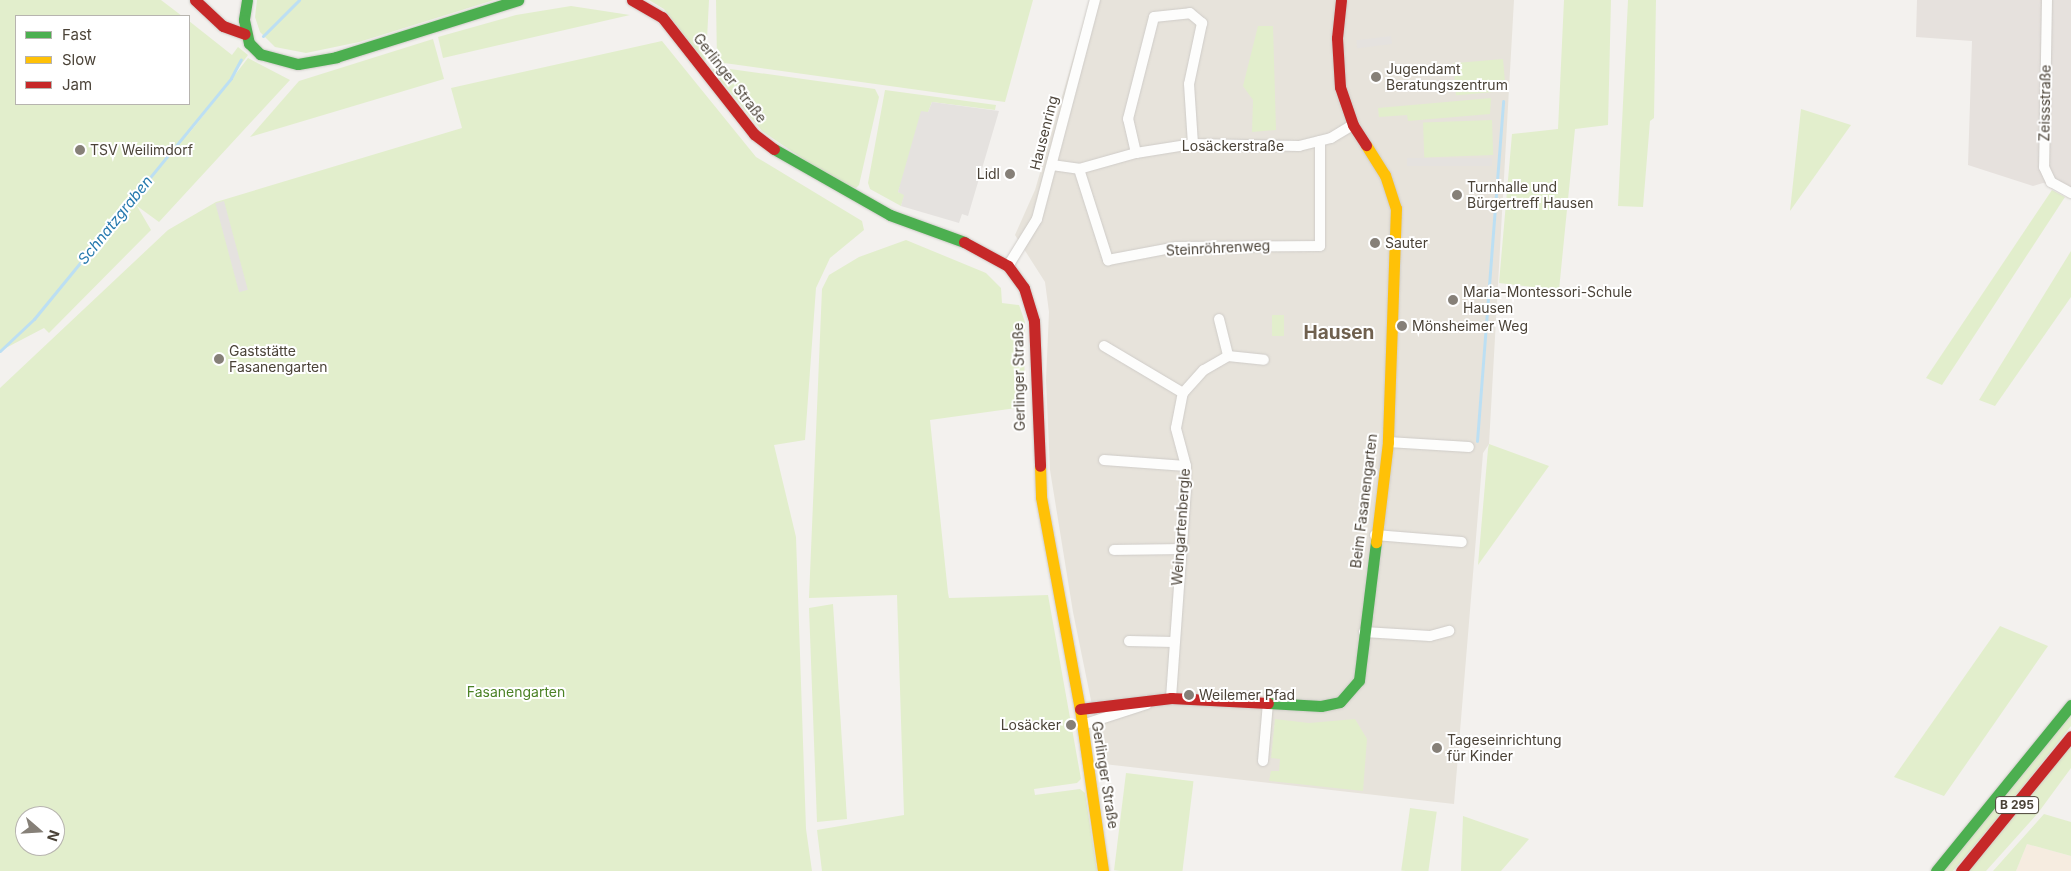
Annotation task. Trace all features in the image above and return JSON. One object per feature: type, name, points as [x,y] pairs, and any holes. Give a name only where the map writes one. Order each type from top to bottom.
[{"type":"main road","points":[[195,0],[223,26],[245,34],[260,54],[298,64],[336,57],[518,0]]},
{"type":"main road","points":[[245,34],[247,0]]},
{"type":"main road","name":"Gerlinger Straße","points":[[632,0],[662,17],[754,134],[789,161],[859,200],[936,234],[983,249],[1008,266],[1024,288],[1034,321],[1040,497],[1080,709],[1103,871]]},
{"type":"main road","points":[[1341,0],[1337,38],[1340,87],[1353,125]]},
{"type":"main road","name":"Beim Fasanengarten","points":[[1080,709],[1165,699],[1321,706],[1345,699],[1359,680],[1375,535],[1388,442],[1396,208],[1385,175],[1353,125]]},
{"type":"main road","name":"B 295","points":[[1936,871],[2071,705]]},
{"type":"main road","name":"B 295","points":[[1961,871],[2071,736]]},
{"type":"street","name":"Hausenring","points":[[1008,266],[1037,219],[1095,0]]},
{"type":"street","name":"Zeissstraße","points":[[2047,0],[2044,166],[2051,182],[2071,193]]},
{"type":"street","points":[[1136,153],[1128,119],[1154,17],[1190,13],[1202,23],[1189,84],[1193,144]]},
{"type":"street","name":"Losäckerstraße","points":[[1052,165],[1078,169],[1136,153],[1193,144],[1299,146],[1320,141],[1353,125]]},
{"type":"street","name":"Steinröhrenweg","points":[[1078,169],[1108,260],[1176,247],[1320,246],[1320,141]]},
{"type":"street","points":[[1219,319],[1228,356]]},
{"type":"street","points":[[1104,346],[1183,393],[1204,370],[1228,356],[1264,360]]},
{"type":"street","name":"Weingartenbergle","points":[[1165,699],[1174,642],[1186,466],[1176,428],[1183,393]]},
{"type":"street","points":[[1388,442],[1469,447]]},
{"type":"street","points":[[1104,460],[1186,466]]},
{"type":"street","points":[[1375,535],[1462,542]]},
{"type":"street","points":[[1114,550],[1180,549]]},
{"type":"street","points":[[1364,632],[1430,636],[1449,631]]},
{"type":"street","points":[[1129,642],[1142,638],[1174,642]]},
{"type":"street","name":"Beim Fasanengarten","points":[[1082,726],[1165,699]]},
{"type":"street","points":[[1263,761],[1268,703]]},
{"type":"shaded area","points":[[1090,0],[1514,0],[1489,444],[1483,453],[1454,804],[1104,764],[1073,612],[1050,470],[1046,380],[1049,312],[1045,282],[1015,235],[1035,190]]},
{"type":"shaded area","points":[[1917,0],[2071,0],[2071,187],[2043,183],[2033,186],[1968,165],[1972,41],[1916,37]]},
{"type":"shaded area","points":[[1391,36],[1392,44],[1357,48],[1356,40]]},
{"type":"shaded area","points":[[932,102],[999,111],[968,216],[962,214],[959,223],[901,206],[904,195],[898,192],[921,111],[928,112]]},
{"type":"shaded area","points":[[1407,158],[1492,158],[1492,166],[1407,166]]},
{"type":"shaded area","points":[[224,201],[248,290],[239,292],[215,203]]},
{"type":"shaded area","points":[[2027,844],[2071,856],[2071,871],[2016,871]]},
{"type":"green space","name":"TSV Weilimdorf","points":[[0,0],[161,0],[181,15],[15,15],[15,105],[190,105],[190,22],[232,55],[238,47],[248,55],[184,140],[248,58],[290,80],[159,222],[137,206],[151,230],[49,333],[44,328],[0,351]]},
{"type":"green space","points":[[257,0],[494,0],[359,42],[306,53],[275,47],[260,32],[255,17]]},
{"type":"green space","points":[[649,0],[709,0],[706,59],[704,61],[664,9]]},
{"type":"green space","points":[[716,0],[1033,0],[1005,102],[717,62]]},
{"type":"green space","points":[[1564,0],[1611,0],[1608,125],[1575,129],[1559,290],[1499,283],[1512,134],[1558,129]]},
{"type":"green space","points":[[1628,0],[1656,0],[1654,118],[1650,121],[1643,207],[1618,206]]},
{"type":"green space","points":[[571,6],[630,15],[443,58],[438,37],[516,15]]},
{"type":"green space","points":[[1258,26],[1273,26],[1276,130],[1252,132],[1253,100],[1243,86]]},
{"type":"green space","points":[[433,39],[444,79],[250,137],[299,81]]},
{"type":"green space","name":"Fasanengarten","points":[[662,41],[756,157],[862,221],[864,230],[830,258],[816,288],[805,440],[774,445],[796,537],[806,829],[812,871],[0,871],[0,388],[168,230],[216,202],[462,128],[451,88]]},
{"type":"green space","points":[[1503,59],[1506,91],[1456,95],[1453,63]]},
{"type":"green space","points":[[716,67],[875,89],[879,97],[859,185],[856,188],[845,184],[821,171],[762,131],[712,70]]},
{"type":"green space","points":[[885,90],[996,105],[995,110],[932,102],[898,192],[905,194],[901,206],[870,189],[868,183]]},
{"type":"green space","points":[[1491,98],[1490,114],[1408,121],[1407,115],[1379,117],[1378,108]]},
{"type":"green space","points":[[1801,109],[1851,125],[1790,211]]},
{"type":"green space","points":[[1492,120],[1493,155],[1424,157],[1423,122]]},
{"type":"green space","points":[[2052,190],[2065,197],[1942,385],[1926,378]]},
{"type":"green space","points":[[906,240],[986,273],[1001,288],[1002,303],[1019,305],[1025,322],[1024,407],[930,420],[948,593],[949,598],[1048,595],[1081,779],[1077,783],[1034,789],[1035,795],[1080,789],[1085,793],[1097,871],[822,871],[817,830],[904,815],[897,595],[809,598],[822,289],[829,275],[859,257]]},
{"type":"green space","points":[[2071,251],[2071,297],[1995,406],[1979,400]]},
{"type":"green space","points":[[1272,315],[1284,315],[1284,336],[1272,336]]},
{"type":"green space","points":[[1489,444],[1549,466],[1478,565],[1488,449]]},
{"type":"green space","points":[[833,604],[847,819],[817,822],[809,608]]},
{"type":"green space","points":[[2000,626],[2048,646],[1944,796],[1894,777]]},
{"type":"green space","points":[[2071,713],[2071,726],[2010,803],[1953,871],[1944,871]]},
{"type":"green space","points":[[1275,719],[1309,723],[1355,719],[1367,739],[1363,791],[1269,781],[1271,771],[1279,771],[1280,759],[1271,758]]},
{"type":"green space","points":[[2071,743],[2071,768],[2038,813],[1986,871],[1968,871]]},
{"type":"green space","points":[[1126,773],[1193,781],[1182,871],[1114,870]]},
{"type":"green space","points":[[1410,808],[1437,812],[1428,871],[1401,870]]},
{"type":"green space","points":[[2044,814],[2071,822],[2071,856],[2027,844],[2016,871],[1993,871]]},
{"type":"green space","points":[[1463,816],[1529,839],[1501,871],[1461,871]]},
{"type":"waterway","name":"Schnatzgraben","points":[[263,36],[299,0]]},
{"type":"waterway","name":"Schnatzgraben","points":[[0,351],[34,319],[231,78],[241,59]]},
{"type":"waterway","points":[[1477,441],[1503,101]]},
{"type":"traffic: fast","points":[[247,0],[244,20],[249,43],[260,54],[298,64],[336,57],[518,0]]},
{"type":"traffic: fast","points":[[774,149],[890,215],[964,242]]},
{"type":"traffic: fast","points":[[1268,703],[1321,706],[1340,702],[1359,680],[1376,542]]},
{"type":"traffic: fast","points":[[1936,871],[2071,705]]},
{"type":"traffic: slow","points":[[1366,145],[1385,175],[1396,208],[1388,442],[1376,542]]},
{"type":"traffic: slow","points":[[1040,466],[1041,497],[1080,709],[1103,871]]},
{"type":"traffic: jam","points":[[195,0],[223,26],[245,34]]},
{"type":"traffic: jam","points":[[632,0],[662,17],[754,134],[774,149]]},
{"type":"traffic: jam","points":[[1341,0],[1337,38],[1340,87],[1353,125],[1366,145]]},
{"type":"traffic: jam","points":[[964,242],[1008,266],[1024,288],[1034,321],[1040,466]]},
{"type":"traffic: jam","points":[[1080,709],[1171,698],[1268,703]]},
{"type":"traffic: jam","points":[[1961,871],[2071,736]]},
{"type":"place","name":"Jugendamt Beratungszentrum","points":[[1376,77]]},
{"type":"place","name":"TSV Weilimdorf","points":[[80,150]]},
{"type":"place","name":"Lidl","points":[[1010,174]]},
{"type":"place","name":"Turnhalle und Bürgertreff Hausen","points":[[1457,195]]},
{"type":"place","name":"Sauter","points":[[1375,243]]},
{"type":"place","name":"Maria-Montessori-Schule Hausen","points":[[1453,300]]},
{"type":"place","name":"Mönsheimer Weg","points":[[1402,326]]},
{"type":"place","name":"Gaststätte Fasanengarten","points":[[219,359]]},
{"type":"place","name":"Weilemer Pfad","points":[[1189,695]]},
{"type":"place","name":"Losäcker","points":[[1071,725]]},
{"type":"place","name":"Tageseinrichtung für Kinder","points":[[1437,748]]},
{"type":"district","name":"Hausen","points":[[1339,333]]}]
